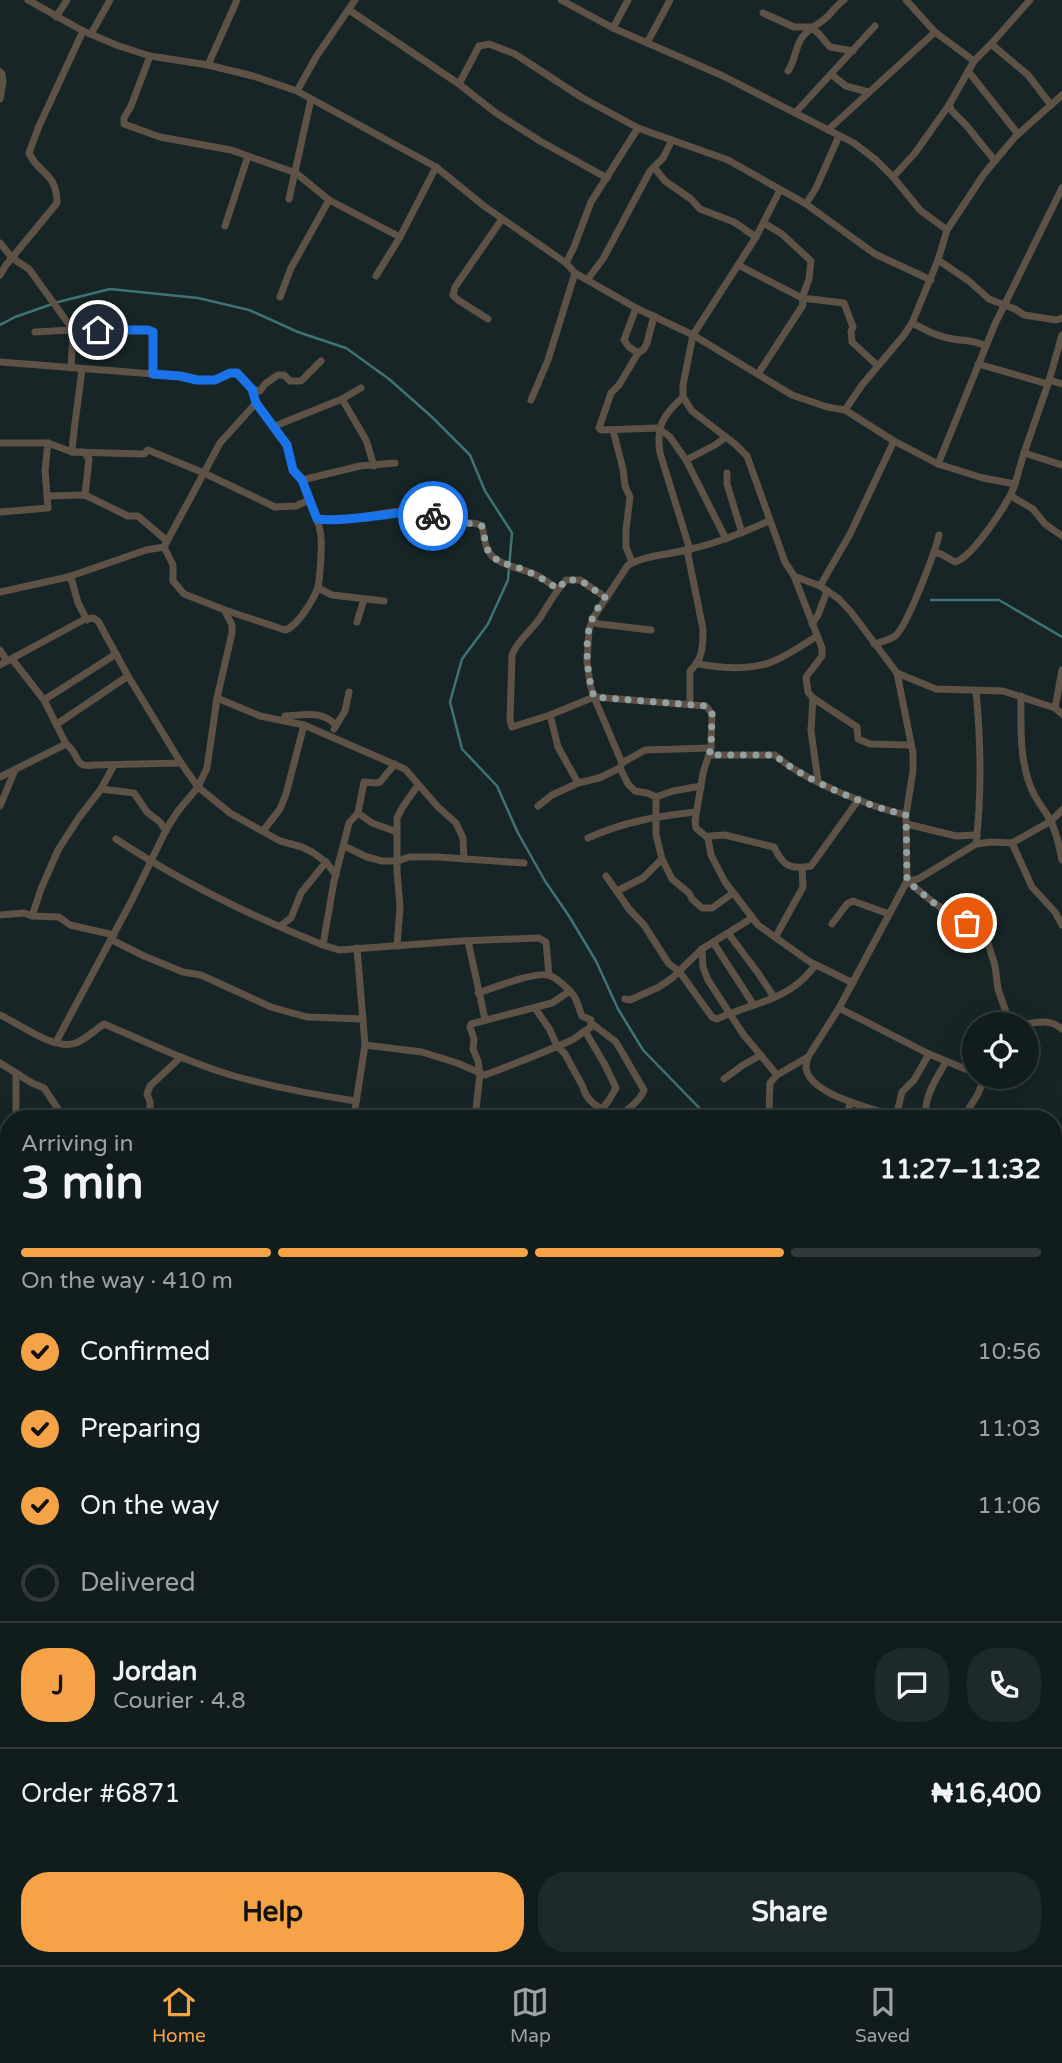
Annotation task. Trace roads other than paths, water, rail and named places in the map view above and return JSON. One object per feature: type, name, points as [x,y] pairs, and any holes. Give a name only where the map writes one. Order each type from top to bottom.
[{"type":"street","points":[[28,0],[83,31],[150,55],[253,76],[297,91],[436,167],[502,219],[566,263],[575,274],[636,308],[694,335],[792,395],[845,410],[894,442],[938,464],[983,478],[1015,484]]},
{"type":"street","points":[[56,17],[67,0]]},
{"type":"street","points":[[91,34],[110,0]]},
{"type":"street","points":[[208,65],[237,0]]},
{"type":"street","points":[[297,91],[316,57],[355,0]]},
{"type":"street","points":[[561,0],[576,3],[613,28],[721,75],[839,135],[865,152],[893,177],[920,210],[947,230]]},
{"type":"street","points":[[613,28],[628,0]]},
{"type":"street","points":[[647,43],[670,0]]},
{"type":"street","points":[[788,71],[800,41],[811,27],[828,16],[833,8],[844,0]]},
{"type":"street","points":[[906,0],[935,32],[974,61]]},
{"type":"street","points":[[893,177],[915,153],[949,105],[974,61],[1030,0]]},
{"type":"street","points":[[349,10],[459,83],[496,113],[607,178]]},
{"type":"street","points":[[763,13],[794,27],[811,27],[830,47],[853,51]]},
{"type":"street","points":[[818,22],[820,34]]},
{"type":"street","points":[[795,113],[875,26]]},
{"type":"street","points":[[0,275],[57,203],[57,188],[29,153],[83,31]]},
{"type":"street","points":[[828,130],[935,32]]},
{"type":"street","points":[[459,83],[479,46],[489,44],[515,54],[581,97],[638,128],[728,160],[806,204],[875,254],[931,280]]},
{"type":"street","points":[[991,44],[1028,75],[1051,105]]},
{"type":"street","points":[[150,55],[124,118],[124,124],[160,137],[198,143],[248,156],[296,173],[329,200],[400,237]]},
{"type":"street","points":[[968,71],[1018,134]]},
{"type":"street","points":[[0,72],[4,82],[0,99]]},
{"type":"street","points":[[832,75],[846,86],[868,92]]},
{"type":"street","points":[[845,410],[877,365],[912,323],[931,280],[947,230],[995,161],[1018,134],[1062,95]]},
{"type":"street","points":[[289,199],[311,99]]},
{"type":"street","points":[[949,105],[995,161]]},
{"type":"street","points":[[566,263],[575,247],[587,208],[638,128]]},
{"type":"street","points":[[806,204],[816,188],[839,135]]},
{"type":"street","points":[[587,280],[603,259],[641,186],[663,158],[672,140]]},
{"type":"street","points":[[225,226],[248,156]]},
{"type":"street","points":[[376,276],[400,237],[436,167]]},
{"type":"street","points":[[654,167],[665,181],[691,198],[700,209],[734,222],[756,237]]},
{"type":"street","points":[[938,464],[1003,305],[1062,188]]},
{"type":"street","points":[[780,190],[756,237],[694,335],[683,397],[692,411],[747,456],[785,562],[794,576],[822,648],[822,656],[806,677],[808,692],[857,727],[858,739],[870,744],[911,745]]},
{"type":"street","points":[[280,298],[291,268],[329,200]]},
{"type":"street","points":[[488,319],[453,295],[455,287],[502,219]]},
{"type":"street","points":[[758,374],[803,304],[811,261],[782,234],[764,223]]},
{"type":"street","points":[[0,243],[12,258],[29,269],[73,330],[71,368]]},
{"type":"street","points":[[938,260],[969,281],[989,299],[1015,309],[1024,316],[1056,320],[1062,318]]},
{"type":"street","points":[[738,265],[802,298],[844,303],[853,327],[852,342],[877,365]]},
{"type":"street","points":[[531,400],[548,360],[575,274]]},
{"type":"street","points":[[636,308],[624,340],[638,353]]},
{"type":"street","points":[[654,316],[644,349],[638,353],[619,385],[611,393],[599,428],[659,428],[670,437],[686,460],[726,539]]},
{"type":"street","points":[[912,323],[950,339],[972,340],[986,346]]},
{"type":"street","points":[[34,332],[151,331],[154,338],[153,374]]},
{"type":"street","points":[[935,553],[955,562],[962,560],[973,550],[1012,496],[1062,335]]},
{"type":"street","points":[[252,389],[260,391],[278,375],[284,375],[290,381],[301,381],[321,361]]},
{"type":"street","points":[[0,362],[180,376],[197,380],[215,380],[230,373],[237,373],[252,389],[256,403],[287,445],[293,470],[302,480],[317,519],[321,537],[318,587],[301,617],[290,629],[285,630],[225,610],[184,594],[177,587],[173,581],[173,565],[166,544],[138,516],[128,516],[85,495],[47,496]]},
{"type":"street","points":[[978,364],[1062,384]]},
{"type":"street","points":[[72,452],[82,369]]},
{"type":"street","points":[[275,426],[342,399],[361,388]]},
{"type":"street","points":[[683,397],[674,405],[659,428],[658,438],[689,550],[703,629],[702,653],[698,664],[690,671],[690,704]]},
{"type":"street","points":[[342,399],[366,440],[374,466]]},
{"type":"street","points":[[0,592],[68,577],[166,544],[220,443],[256,403]]},
{"type":"street","points":[[612,430],[630,497],[626,547],[632,562]]},
{"type":"street","points":[[686,460],[726,437]]},
{"type":"street","points":[[812,624],[818,615],[823,588],[894,442]]},
{"type":"street","points":[[0,443],[48,443],[72,452],[144,454],[148,450],[275,507],[296,506],[309,500]]},
{"type":"street","points":[[0,512],[48,508],[45,470],[48,443]]},
{"type":"street","points":[[72,452],[84,452],[89,458],[85,495]]},
{"type":"street","points":[[1024,453],[1062,466]]},
{"type":"street","points":[[302,480],[360,466],[395,464]]},
{"type":"street","points":[[727,473],[727,484],[742,533]]},
{"type":"street","points":[[1012,496],[1033,509],[1045,524],[1062,536]]},
{"type":"street","points":[[317,519],[384,515],[412,510],[441,520],[478,524],[482,526],[491,555],[501,563],[538,576],[558,589]]},
{"type":"street","points":[[701,786],[656,797],[635,791],[628,783],[590,684],[587,662],[589,630],[605,597],[632,562],[726,539],[769,521]]},
{"type":"street","points":[[874,644],[897,635],[908,617],[935,553],[939,535]]},
{"type":"street","points":[[794,576],[823,588],[839,599],[897,673],[911,745],[913,771],[906,815],[907,881],[839,1008],[808,1057],[806,1069],[814,1082],[827,1091],[873,1110]]},
{"type":"street","points":[[68,577],[87,620]]},
{"type":"street","points":[[605,597],[580,580],[566,580],[539,620],[515,648],[512,655],[512,727],[594,697],[706,706],[712,714],[710,752],[696,813],[696,828],[708,838],[711,855],[725,882],[758,925],[816,965],[853,983]]},
{"type":"street","points":[[318,587],[332,595],[384,601]]},
{"type":"street","points":[[357,622],[364,598]]},
{"type":"street","points":[[56,1042],[166,831],[198,787],[207,768],[216,698],[232,633],[232,625],[225,610]]},
{"type":"street","points":[[6,661],[85,619],[93,618],[198,787],[230,813],[280,841],[302,847],[326,862],[336,875]]},
{"type":"street","points":[[593,618],[595,623],[651,630]]},
{"type":"street","points":[[698,664],[747,667],[772,662],[817,636]]},
{"type":"street","points":[[0,650],[6,661],[44,700],[66,744],[71,747],[81,765],[85,767],[181,762]]},
{"type":"street","points":[[44,700],[116,654]]},
{"type":"street","points":[[1055,708],[1062,670]]},
{"type":"street","points":[[897,673],[936,689],[1003,691],[1055,708],[1062,714]]},
{"type":"street","points":[[57,724],[128,676]]},
{"type":"street","points":[[976,691],[981,740],[976,844]]},
{"type":"street","points":[[331,736],[345,711],[349,692]]},
{"type":"street","points":[[1021,696],[1021,738],[1025,765],[1032,789],[1051,821],[1062,860]]},
{"type":"street","points":[[216,698],[260,716],[304,724],[405,769],[438,807],[456,823],[463,838],[464,859]]},
{"type":"street","points":[[813,698],[811,731],[818,781]]},
{"type":"street","points":[[274,718],[320,714],[336,725]]},
{"type":"street","points":[[550,715],[558,747],[578,783]]},
{"type":"street","points":[[263,831],[280,809],[304,724]]},
{"type":"street","points":[[9,785],[0,778],[66,744]]},
{"type":"street","points":[[538,806],[552,795],[578,783],[599,778],[645,750],[775,755],[789,768],[884,810],[906,815]]},
{"type":"street","points":[[323,946],[349,823],[358,813],[364,782],[380,782],[395,764]]},
{"type":"street","points":[[32,916],[58,850],[101,789],[114,765]]},
{"type":"street","points":[[0,806],[15,770]]},
{"type":"street","points":[[397,946],[400,907],[397,818],[418,785]]},
{"type":"street","points":[[101,789],[134,793],[147,812],[160,822],[166,831]]},
{"type":"street","points":[[656,797],[656,835],[662,859],[672,879],[690,893],[692,899],[702,908],[712,908],[733,893]]},
{"type":"street","points":[[708,838],[725,835],[774,846],[782,862],[790,867],[811,866],[859,799]]},
{"type":"street","points":[[907,881],[918,878],[976,844],[1012,843],[1051,821],[1062,810]]},
{"type":"street","points":[[358,813],[372,824],[397,832]]},
{"type":"street","points":[[588,838],[607,829],[657,816],[696,813]]},
{"type":"street","points":[[907,824],[956,836],[977,835]]},
{"type":"street","points":[[116,839],[151,862],[230,905],[323,946],[339,950],[539,938],[546,942],[549,975]]},
{"type":"street","points":[[1012,843],[1032,887],[1055,912],[1062,925]]},
{"type":"street","points":[[344,846],[382,861],[398,861],[409,857],[524,863]]},
{"type":"street","points":[[617,891],[643,878],[662,859]]},
{"type":"street","points":[[280,926],[291,918],[302,893],[326,862]]},
{"type":"street","points":[[776,936],[803,887],[802,867]]},
{"type":"street","points":[[606,876],[645,925],[669,964],[679,971],[712,1017],[718,1019],[774,997],[796,986],[816,965]]},
{"type":"street","points":[[907,881],[934,903],[982,934],[988,943],[1006,1012]]},
{"type":"street","points":[[832,924],[847,904],[853,901],[889,914]]},
{"type":"street","points":[[0,915],[24,913],[59,917],[70,925],[113,937],[144,957],[183,972],[201,975],[271,1007],[307,1017],[363,1019]]},
{"type":"street","points":[[625,999],[659,987],[702,949],[752,918]]},
{"type":"street","points":[[728,933],[774,997]]},
{"type":"street","points":[[468,941],[485,1019]]},
{"type":"street","points":[[713,942],[753,1004]]},
{"type":"street","points":[[353,1110],[365,1045],[357,948]]},
{"type":"street","points":[[702,949],[703,968],[708,980],[729,1013],[777,1075]]},
{"type":"street","points":[[478,993],[517,979],[549,975],[570,991],[582,1016],[591,1020],[591,1023],[616,1042],[644,1090],[642,1097],[627,1110]]},
{"type":"street","points":[[476,1110],[480,1074],[473,1049],[471,1024],[520,1009],[552,1003],[570,991]]},
{"type":"street","points":[[536,1008],[557,1046],[565,1054],[586,1096],[601,1109],[616,1088],[606,1065],[584,1031]]},
{"type":"street","points":[[839,1008],[962,1068]]},
{"type":"street","points":[[0,1015],[37,1036],[74,1044],[104,1024],[233,1076],[301,1092],[356,1101]]},
{"type":"street","points":[[1039,1022],[1047,1021],[1061,1027]]},
{"type":"street","points":[[365,1045],[422,1052],[485,1074],[582,1035],[590,1028],[591,1023]]},
{"type":"street","points":[[897,1110],[902,1092],[914,1080],[929,1054]]},
{"type":"street","points":[[724,1079],[761,1055]]},
{"type":"street","points":[[150,1110],[147,1094],[150,1086],[181,1057]]},
{"type":"street","points":[[769,1110],[770,1083],[777,1075],[808,1057]]},
{"type":"street","points":[[926,1110],[929,1095],[946,1062]]},
{"type":"street","points":[[0,1063],[44,1088],[59,1110]]},
{"type":"street","points":[[16,1073],[16,1110]]},
{"type":"street","points":[[968,1110],[980,1089]]},
{"type":"street","points":[[848,1110],[851,1103]]},
{"type":"waterway","points":[[0,325],[58,302],[110,289],[198,298],[249,310],[298,332],[346,348],[389,379],[470,455],[485,491],[512,533],[508,580],[488,624],[462,659],[450,702],[462,749],[497,786],[518,833],[596,961],[618,1009],[643,1050],[701,1110]]},
{"type":"waterway","points":[[931,600],[999,600],[1062,637]]}]
